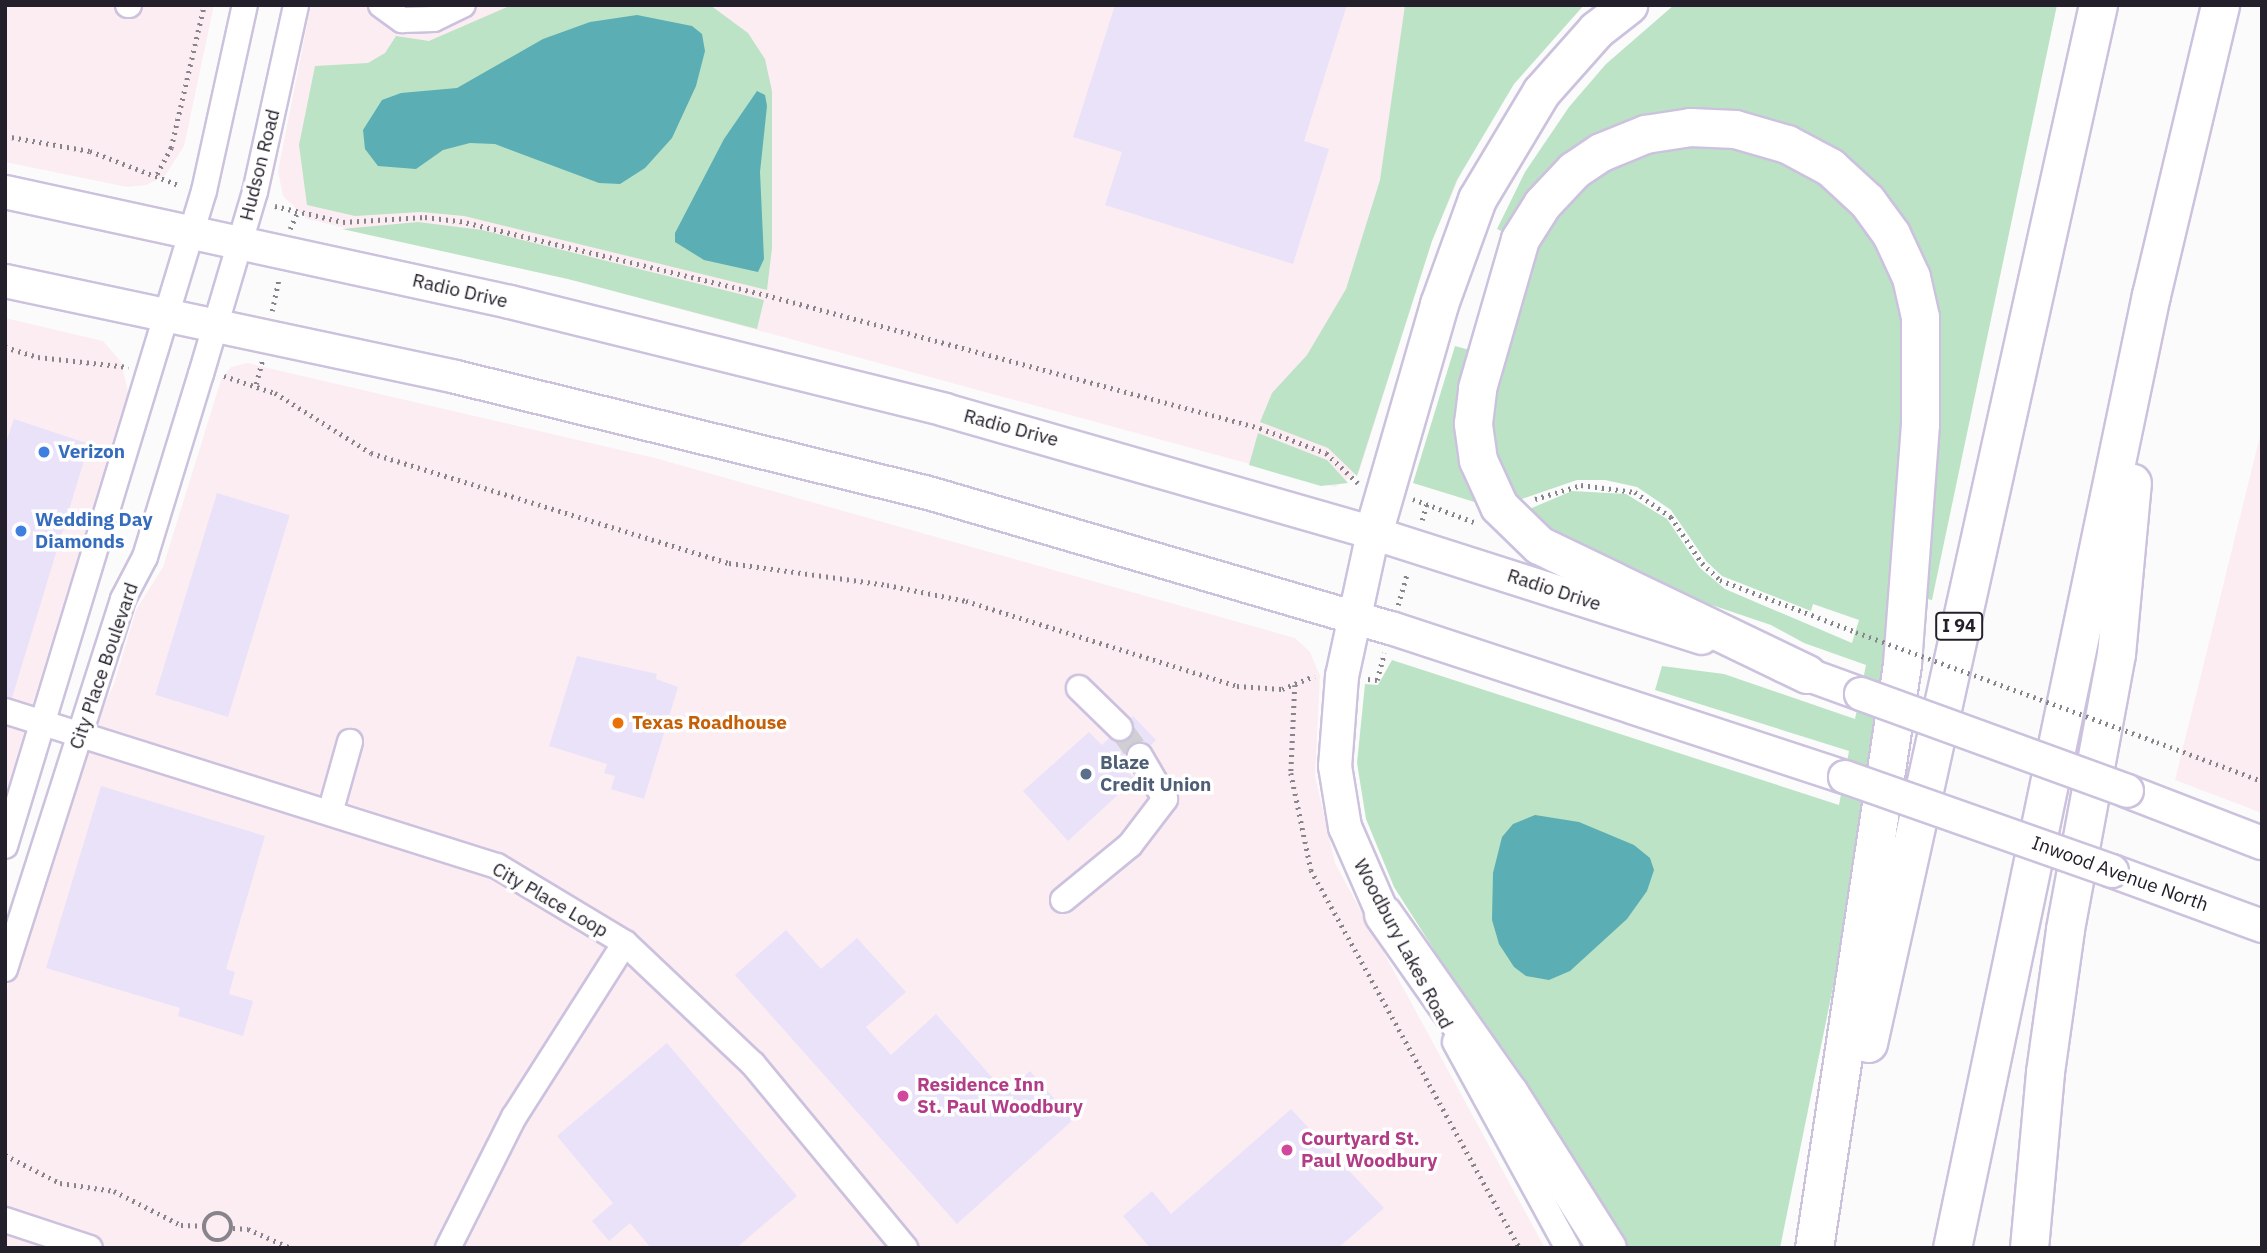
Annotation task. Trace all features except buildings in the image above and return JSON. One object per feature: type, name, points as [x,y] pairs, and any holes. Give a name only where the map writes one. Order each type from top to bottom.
[{"type":"highway","points":[[1373,533],[1382,490],[1455,252],[1490,172],[1558,71],[1596,30],[1628,5]]},
{"type":"highway","name":"I 94","points":[[1822,1248],[2098,5]]},
{"type":"highway","points":[[1952,1248],[2151,296],[2220,5]]},
{"type":"highway","points":[[1807,674],[1558,556],[1507,517],[1485,482],[1478,460],[1474,423],[1477,388],[1516,247],[1536,211],[1568,176],[1601,152],[1645,134],[1690,127],[1727,128],[1779,141],[1814,157],[1874,208],[1901,252],[1918,306],[1922,372],[1917,478],[1894,727],[1814,1248]]},
{"type":"highway","points":[[2029,1248],[2045,1072],[2065,929],[2116,654],[2151,296]]},
{"type":"highway","points":[[1383,914],[1509,1093],[1607,1248]]},
{"type":"main road","name":"Radio Drive","points":[[5,192],[285,252],[824,379],[1373,533],[1807,674],[2262,843]]},
{"type":"main road","points":[[5,281],[268,334],[857,474],[1355,617]]},
{"type":"main road","name":"Woodbury Lakes Road","points":[[1373,533],[1338,702],[1336,784],[1354,854],[1383,914]]},
{"type":"main road","name":"Inwood Avenue North","points":[[1355,617],[1845,777],[2262,926]]},
{"type":"street","points":[[167,313],[192,232],[245,5]]},
{"type":"street","name":"Hudson Road","points":[[216,323],[240,242],[296,5]]},
{"type":"street","points":[[381,5],[402,20],[434,19],[463,5]]},
{"type":"street","name":"City Place Boulevard","points":[[5,846],[167,313]]},
{"type":"street","name":"City Place Boulevard","points":[[5,969],[123,599],[145,557],[216,323]]},
{"type":"street","points":[[1079,688],[1120,728]]},
{"type":"street","name":"City Place Loop","points":[[5,711],[497,866],[625,943],[753,1064],[905,1248]]},
{"type":"street","points":[[330,813],[350,742]]},
{"type":"street","points":[[1063,900],[1130,845],[1165,799],[1140,756]]},
{"type":"street","name":"Woodbury Lakes Road","points":[[1383,914],[1568,1248]]},
{"type":"street","points":[[447,1246],[514,1117],[625,943]]},
{"type":"street","points":[[5,1220],[90,1248]]},
{"type":"path","points":[[5,136],[90,151],[157,174],[171,148],[204,5]]},
{"type":"path","points":[[1322,673],[1282,689],[1237,687],[966,601],[887,585],[729,563],[371,453],[256,384],[285,252],[298,211],[344,222],[425,217],[471,223],[791,302],[1219,415],[1321,451],[1339,463],[1353,481],[1492,528],[1507,517],[1567,487],[1598,484],[1630,490],[1671,517],[1702,564],[1720,580],[2262,781]]},
{"type":"path","points":[[5,347],[38,357],[124,367]]},
{"type":"path","points":[[1295,685],[1291,773],[1311,870],[1520,1248]]},
{"type":"path","points":[[5,1155],[60,1183],[114,1191],[181,1225],[204,1226],[216,1213],[228,1216],[233,1228]]},
{"type":"path","points":[[204,1226],[209,1238],[221,1242],[233,1228]]},
{"type":"path","points":[[233,1228],[248,1229],[291,1248]]},
{"type":"shaded area","points":[[5,5],[214,5],[184,146],[165,176],[146,185],[127,187],[5,162]]},
{"type":"shaded area","points":[[311,5],[1584,5],[1514,84],[1468,157],[1432,241],[1359,472],[1335,487],[584,283],[307,219],[283,196],[278,171]]},
{"type":"shaded area","points":[[5,318],[103,341],[121,362],[128,391],[5,795]]},
{"type":"shaded area","points":[[247,363],[655,458],[1295,638],[1310,652],[1320,676],[1315,776],[1335,863],[1545,1248],[5,1248],[5,995],[80,758],[114,684],[136,610],[163,567],[221,380],[231,367]]},
{"type":"shaded area","points":[[2262,428],[2262,813],[2175,780]]},
{"type":"green space","points":[[512,5],[710,5],[748,33],[765,59],[772,91],[772,248],[767,290],[464,216],[421,212],[355,216],[307,205],[299,145],[315,66],[368,63],[385,53],[396,36],[429,41]]},
{"type":"green space","points":[[1405,5],[1584,5],[1514,84],[1457,180],[1432,241],[1357,476],[1328,448],[1260,422],[1272,393],[1307,355],[1346,289],[1380,180]]},
{"type":"green space","points":[[1674,5],[2057,5],[1932,600],[1922,598],[1916,254],[1739,116],[1522,202],[1501,231],[1497,229],[1525,172],[1569,107],[1606,64]]},
{"type":"green space","points":[[1683,142],[1745,146],[1812,174],[1868,226],[1899,289],[1907,344],[1888,654],[1844,933],[1780,1248],[1624,1248],[1394,887],[1366,819],[1357,763],[1365,684],[1378,685],[1392,660],[1839,805],[1849,751],[1655,690],[1662,666],[1724,674],[1855,719],[1866,665],[1804,643],[1771,625],[1676,593],[1558,541],[1527,510],[1572,491],[1626,494],[1667,519],[1700,568],[1725,589],[1852,643],[1859,620],[1813,604],[1811,611],[1722,576],[1706,561],[1671,510],[1637,487],[1605,480],[1577,480],[1513,502],[1497,468],[1492,402],[1534,244],[1576,188],[1620,159]]},
{"type":"green space","points":[[418,222],[482,230],[764,300],[757,329],[568,279],[342,229]]},
{"type":"green space","points":[[1455,346],[1473,351],[1481,504],[1413,483]]},
{"type":"green space","points":[[1258,433],[1327,460],[1348,483],[1321,486],[1249,465]]},
{"type":"water","points":[[637,15],[692,26],[702,34],[705,51],[696,86],[672,138],[645,168],[620,184],[599,183],[495,144],[470,143],[443,150],[416,169],[378,166],[365,149],[363,130],[382,100],[401,93],[457,88],[543,39],[590,22]]},
{"type":"water","points":[[757,91],[765,95],[767,106],[760,172],[764,259],[758,272],[704,260],[675,242],[675,233],[724,139]]},
{"type":"water","points":[[1535,815],[1579,822],[1634,845],[1650,858],[1654,870],[1647,891],[1627,919],[1570,971],[1549,980],[1526,976],[1514,967],[1499,944],[1492,920],[1493,873],[1502,837],[1513,824]]},
{"type":"tunnel","points":[[1120,728],[1140,756]]},
{"type":"place","name":"Verizon","points":[[44,452]]},
{"type":"place","name":"Wedding Day Diamonds","points":[[21,531]]},
{"type":"place","name":"Texas Roadhouse","points":[[618,723]]},
{"type":"place","name":"Blaze Credit Union","points":[[1086,774]]},
{"type":"place","name":"Residence Inn St. Paul Woodbury","points":[[903,1096]]},
{"type":"place","name":"Courtyard St. Paul Woodbury","points":[[1287,1150]]}]
